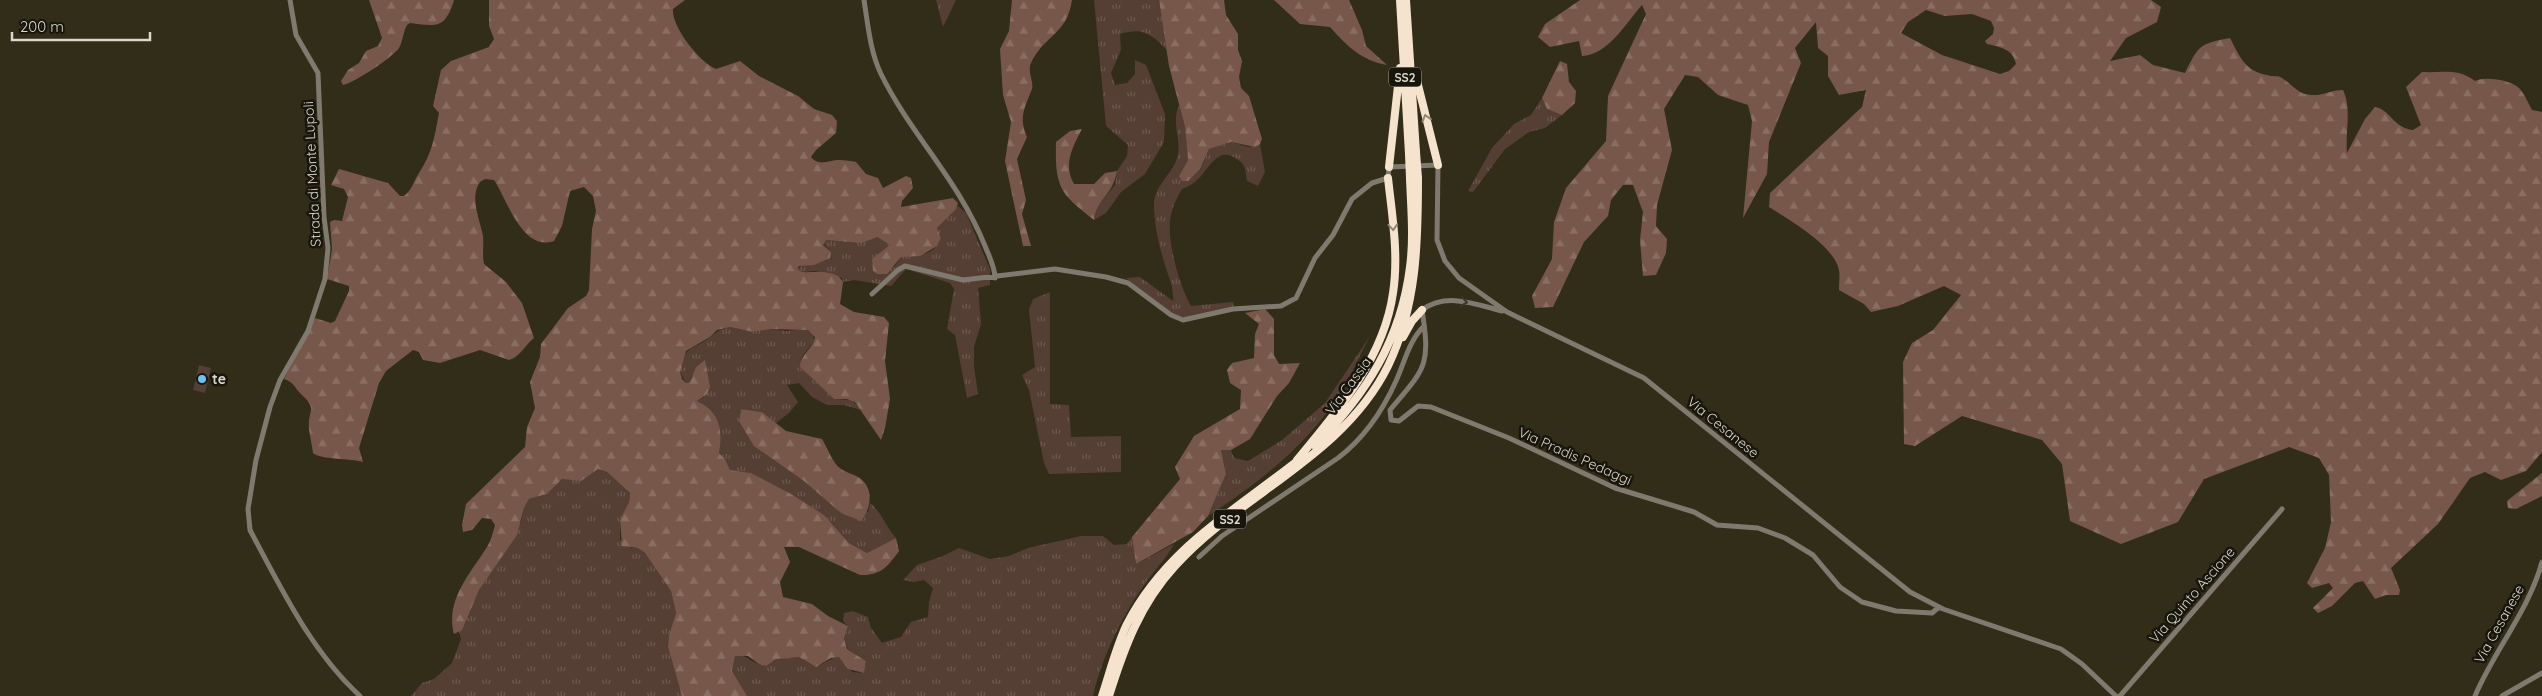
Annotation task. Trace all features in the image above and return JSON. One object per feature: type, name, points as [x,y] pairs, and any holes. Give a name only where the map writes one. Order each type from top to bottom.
[{"type":"highway","name":"Via Cassia","points":[[1400,0],[1413,153]]},
{"type":"highway","name":"Via Cassia","points":[[1109,696],[1135,623],[1167,575],[1205,538],[1297,468],[1328,441],[1363,403],[1387,367],[1401,334],[1416,267],[1406,0]]},
{"type":"highway","points":[[1408,30],[1414,53],[1416,80],[1438,165]]},
{"type":"highway","points":[[1389,167],[1403,47]]},
{"type":"highway","points":[[1294,463],[1350,395],[1386,325],[1393,293],[1396,263],[1388,178]]},
{"type":"highway","name":"Via Cassia","points":[[1102,696],[1127,625],[1163,570],[1201,533],[1294,463],[1324,437],[1356,400],[1380,365],[1393,335],[1406,293],[1410,265],[1414,178]]},
{"type":"highway","points":[[1387,367],[1411,323],[1422,310]]},
{"type":"street","name":"Strada di Monte Lupoli","points":[[290,0],[296,35],[318,73],[324,216],[328,248],[325,278],[308,331],[280,380],[270,407],[256,460],[248,509],[249,522],[255,539],[302,624],[330,666],[360,696]]},
{"type":"street","points":[[864,0],[872,47],[878,66],[891,91],[960,194],[981,236],[995,271],[995,278]]},
{"type":"street","points":[[872,294],[905,266],[958,280],[995,278],[1055,269],[1117,279],[1132,285],[1174,317],[1186,320],[1233,309],[1281,306],[1296,298],[1315,258],[1333,235],[1352,198],[1372,183],[1388,178],[1389,167],[1438,165]]},
{"type":"street","name":"Via Cesanese","points":[[1438,165],[1436,233],[1443,258],[1462,281],[1507,312],[1644,378],[1900,585],[1939,608],[2061,649],[2087,668],[2118,696]]},
{"type":"street","points":[[1422,310],[1438,302],[1458,300],[1507,312]]},
{"type":"street","name":"Via Pradis Pedaggi","points":[[1422,310],[1427,349],[1423,369],[1413,385],[1390,410],[1389,417],[1392,421],[1401,420],[1416,406],[1431,407],[1517,441],[1615,488],[1694,512],[1717,525],[1758,528],[1784,538],[1813,555],[1840,588],[1862,602],[1882,609],[1907,613],[1932,613],[1939,608]]},
{"type":"street","points":[[1199,557],[1222,536],[1338,458],[1354,444],[1366,431],[1390,392],[1412,340],[1424,326]]},
{"type":"street","name":"Via Quinto Ascione","points":[[2118,696],[2282,508]]},
{"type":"street","name":"Via Cesanese","points":[[2475,696],[2484,674],[2527,600],[2542,562]]},
{"type":"street","points":[[2502,696],[2542,673]]},
{"type":"green space","points":[[369,0],[454,0],[451,10],[443,21],[433,25],[410,23],[407,25],[399,48],[395,52],[364,75],[343,85],[341,81],[348,70],[359,63],[366,51],[378,46],[382,38]]},
{"type":"green space","points":[[489,0],[685,0],[673,9],[677,25],[695,52],[709,65],[716,69],[740,61],[759,76],[798,96],[814,109],[832,115],[837,121],[836,133],[816,150],[811,157],[814,160],[817,162],[839,160],[856,162],[866,174],[878,178],[883,188],[906,176],[911,178],[913,188],[902,201],[901,207],[953,198],[958,203],[956,209],[937,228],[941,238],[937,246],[920,256],[901,257],[887,274],[877,274],[873,271],[872,259],[890,245],[877,237],[862,243],[826,240],[823,245],[831,252],[830,258],[814,265],[799,266],[797,269],[802,272],[824,272],[835,275],[843,282],[840,304],[854,312],[884,317],[889,323],[885,361],[890,399],[881,440],[855,402],[847,399],[834,399],[800,367],[802,359],[815,337],[808,330],[771,329],[753,332],[730,327],[717,330],[710,337],[686,351],[680,372],[682,379],[686,383],[690,382],[696,367],[705,360],[710,387],[707,394],[697,401],[705,405],[715,416],[720,429],[719,453],[725,459],[730,470],[751,473],[791,494],[824,515],[849,543],[867,553],[896,538],[899,551],[879,572],[867,575],[860,575],[799,547],[784,547],[790,562],[780,582],[783,597],[812,604],[828,616],[848,626],[844,639],[847,649],[866,661],[864,673],[848,669],[839,657],[831,658],[816,667],[799,657],[776,659],[766,666],[759,664],[748,656],[735,656],[732,671],[747,696],[682,696],[668,647],[669,635],[676,613],[671,591],[645,553],[638,548],[622,546],[620,520],[629,502],[630,493],[607,472],[598,469],[581,481],[562,479],[547,494],[529,499],[524,508],[517,535],[479,590],[462,630],[454,634],[452,622],[456,599],[467,577],[488,545],[495,525],[491,519],[482,518],[472,530],[463,532],[462,525],[466,504],[525,447],[527,427],[535,408],[530,382],[540,357],[541,344],[568,308],[586,296],[589,290],[592,229],[596,211],[593,196],[584,187],[570,191],[562,226],[554,241],[543,242],[533,239],[524,232],[510,211],[494,180],[485,179],[480,182],[475,195],[475,201],[483,236],[484,264],[506,282],[522,303],[534,338],[516,356],[509,360],[480,350],[440,363],[423,360],[419,352],[413,350],[386,371],[379,383],[359,448],[363,462],[322,457],[313,453],[309,429],[310,404],[294,385],[284,379],[315,318],[331,323],[335,321],[349,291],[349,286],[327,279],[332,249],[330,222],[334,220],[342,221],[348,197],[344,189],[331,185],[339,169],[388,183],[400,196],[404,196],[409,191],[427,158],[432,144],[439,113],[433,106],[441,70],[451,61],[489,47],[494,39],[489,26]]},
{"type":"green space","points":[[936,0],[956,0],[943,27]]},
{"type":"green space","points":[[1012,0],[1072,0],[1065,21],[1042,46],[1030,66],[1032,89],[1023,118],[1027,137],[1017,159],[1026,200],[1022,214],[1031,246],[1023,246],[1005,161],[1011,122],[1003,95],[1000,49],[1009,31]]},
{"type":"green space","points":[[1094,0],[1159,0],[1167,50],[1146,33],[1135,31],[1120,34],[1121,50],[1111,73],[1115,85],[1127,83],[1135,74],[1135,60],[1146,65],[1165,114],[1164,142],[1145,174],[1121,192],[1106,213],[1094,220],[1095,209],[1115,185],[1117,171],[1127,156],[1128,145],[1106,126]]},
{"type":"green space","points":[[1159,0],[1224,0],[1226,15],[1238,34],[1238,50],[1242,61],[1239,77],[1241,88],[1249,96],[1262,139],[1260,144],[1255,147],[1231,142],[1209,149],[1200,169],[1188,181],[1182,181],[1179,176],[1188,160],[1185,127],[1169,66]]},
{"type":"green space","points":[[1274,0],[1349,0],[1362,30],[1366,46],[1387,65],[1362,56],[1342,40],[1330,27],[1300,24]]},
{"type":"green space","points":[[1580,0],[2151,0],[2161,7],[2157,22],[2126,38],[2110,61],[2140,55],[2153,65],[2185,73],[2201,47],[2212,42],[2230,38],[2240,57],[2248,67],[2269,76],[2280,77],[2307,95],[2343,90],[2348,113],[2347,153],[2365,119],[2375,107],[2380,108],[2406,129],[2413,130],[2421,125],[2406,87],[2422,72],[2456,73],[2475,81],[2492,79],[2511,83],[2520,89],[2532,110],[2542,112],[2542,452],[2526,471],[2501,480],[2485,472],[2470,478],[2438,524],[2391,568],[2400,590],[2399,595],[2386,595],[2375,599],[2363,581],[2355,583],[2332,606],[2318,613],[2313,608],[2333,588],[2329,583],[2312,588],[2307,583],[2325,548],[2331,522],[2329,475],[2319,458],[2289,447],[2204,479],[2178,522],[2121,544],[2070,521],[2062,464],[2042,440],[1962,416],[1915,446],[1904,444],[1903,362],[1912,343],[1933,330],[1961,295],[1944,286],[1898,306],[1871,312],[1864,304],[1839,290],[1839,270],[1829,251],[1810,234],[1769,207],[1770,193],[1862,107],[1866,90],[1839,95],[1828,76],[1828,56],[1818,48],[1816,22],[1795,48],[1801,63],[1769,142],[1767,174],[1743,218],[1752,121],[1748,105],[1718,95],[1698,77],[1685,75],[1664,109],[1672,150],[1657,205],[1656,226],[1667,239],[1666,253],[1656,275],[1643,276],[1640,240],[1643,212],[1633,185],[1623,185],[1611,200],[1608,216],[1584,242],[1553,307],[1535,308],[1532,296],[1552,259],[1554,222],[1566,188],[1606,141],[1608,96],[1646,14],[1642,5],[1608,44],[1600,50],[1582,56],[1579,41],[1550,47],[1538,37],[1545,24]],"holes":[[[1926,10],[1945,16],[1972,14],[1991,21],[1994,28],[1993,34],[1985,41],[1987,44],[2009,52],[2016,64],[2009,71],[2000,74],[1942,55],[1901,33],[1908,22]]]},
{"type":"green space","points":[[1560,61],[1567,64],[1569,82],[1576,91],[1575,103],[1562,115],[1547,109],[1542,98]]},
{"type":"green space","points":[[1542,98],[1547,109],[1562,115],[1545,128],[1529,132],[1505,149],[1473,192],[1468,191],[1492,148],[1514,124],[1531,115]]},
{"type":"green space","points":[[1179,105],[1185,127],[1188,160],[1179,176],[1200,170],[1209,149],[1231,142],[1249,147],[1260,144],[1265,172],[1258,186],[1247,181],[1245,168],[1240,161],[1223,155],[1215,160],[1195,182],[1182,189],[1176,200],[1170,221],[1171,246],[1186,297],[1191,306],[1233,302],[1234,306],[1194,318],[1180,317],[1164,309],[1126,278],[1140,277],[1173,301],[1172,287],[1157,235],[1154,205],[1157,191],[1173,167],[1178,154],[1176,118]]},
{"type":"green space","points":[[1082,129],[1072,150],[1069,163],[1069,170],[1074,184],[1094,184],[1105,173],[1117,171],[1112,186],[1095,213],[1094,220],[1073,203],[1066,195],[1058,179],[1056,142],[1070,131]]},
{"type":"green space","points":[[958,206],[966,213],[990,269],[990,285],[978,288],[981,324],[974,347],[974,366],[978,394],[967,398],[955,335],[947,329],[954,289],[950,283],[906,269],[891,286],[854,280],[843,282],[842,278],[815,271],[802,272],[797,269],[803,265],[818,263],[831,252],[822,242],[826,240],[865,242],[871,237],[877,237],[890,245],[889,248],[872,259],[873,270],[877,274],[895,266],[901,257],[928,253],[932,250],[941,238],[937,228]]},
{"type":"green space","points":[[1050,292],[1050,404],[1069,405],[1071,437],[1121,436],[1121,472],[1049,474],[1044,463],[1029,390],[1022,375],[1035,367],[1029,310],[1033,299]]},
{"type":"green space","points":[[1265,309],[1274,319],[1274,355],[1279,364],[1300,363],[1289,383],[1277,396],[1250,439],[1231,450],[1221,450],[1226,474],[1208,516],[1193,532],[1136,564],[1132,537],[1180,479],[1175,467],[1194,436],[1240,409],[1241,390],[1230,383],[1227,370],[1232,363],[1254,358],[1255,334],[1259,324],[1245,313]]},
{"type":"green space","points":[[730,327],[753,332],[771,329],[786,331],[804,329],[813,332],[814,341],[802,357],[800,367],[834,399],[852,400],[861,410],[844,405],[827,405],[812,397],[799,383],[787,385],[798,402],[789,413],[776,423],[762,412],[741,409],[739,421],[841,513],[868,512],[870,503],[896,538],[867,553],[849,543],[824,515],[751,473],[730,470],[725,459],[719,453],[720,438],[713,416],[704,405],[697,401],[704,397],[706,364],[692,376],[690,382],[686,383],[680,372],[686,353],[689,350],[719,331]]},
{"type":"green space","points":[[1370,336],[1340,394],[1327,413],[1297,447],[1263,477],[1208,516],[1226,474],[1221,450],[1231,450],[1234,458],[1248,461],[1282,440],[1325,403]]},
{"type":"green space","name":"te","points":[[199,365],[211,368],[205,393],[193,390]]},
{"type":"green space","points":[[741,409],[762,412],[786,431],[822,439],[837,466],[858,477],[867,486],[870,498],[869,504],[861,521],[841,513],[804,481],[754,446],[739,421]]},
{"type":"green space","points":[[598,469],[607,472],[630,493],[629,502],[620,521],[620,540],[631,548],[638,548],[645,553],[671,591],[676,613],[669,635],[668,647],[682,696],[411,696],[422,683],[434,679],[452,663],[461,639],[459,632],[479,590],[521,522],[524,508],[529,499],[547,494],[562,479],[576,480]]},
{"type":"green space","points":[[2542,473],[2542,496],[2516,509],[2508,508],[2507,501]]},
{"type":"green space","points":[[1081,536],[1103,536],[1114,545],[1127,544],[1132,537],[1136,564],[1174,544],[1138,594],[1114,636],[1093,696],[747,696],[732,671],[735,656],[739,655],[763,664],[778,658],[799,657],[809,664],[816,666],[840,657],[852,672],[864,673],[866,661],[848,649],[844,640],[848,626],[843,621],[844,613],[853,611],[868,617],[871,628],[882,643],[901,637],[911,622],[928,617],[929,602],[933,588],[924,580],[914,582],[903,580],[917,565],[959,548],[990,559],[1009,556],[1028,548]]},
{"type":"place","name":"te","points":[[202,379]]}]
